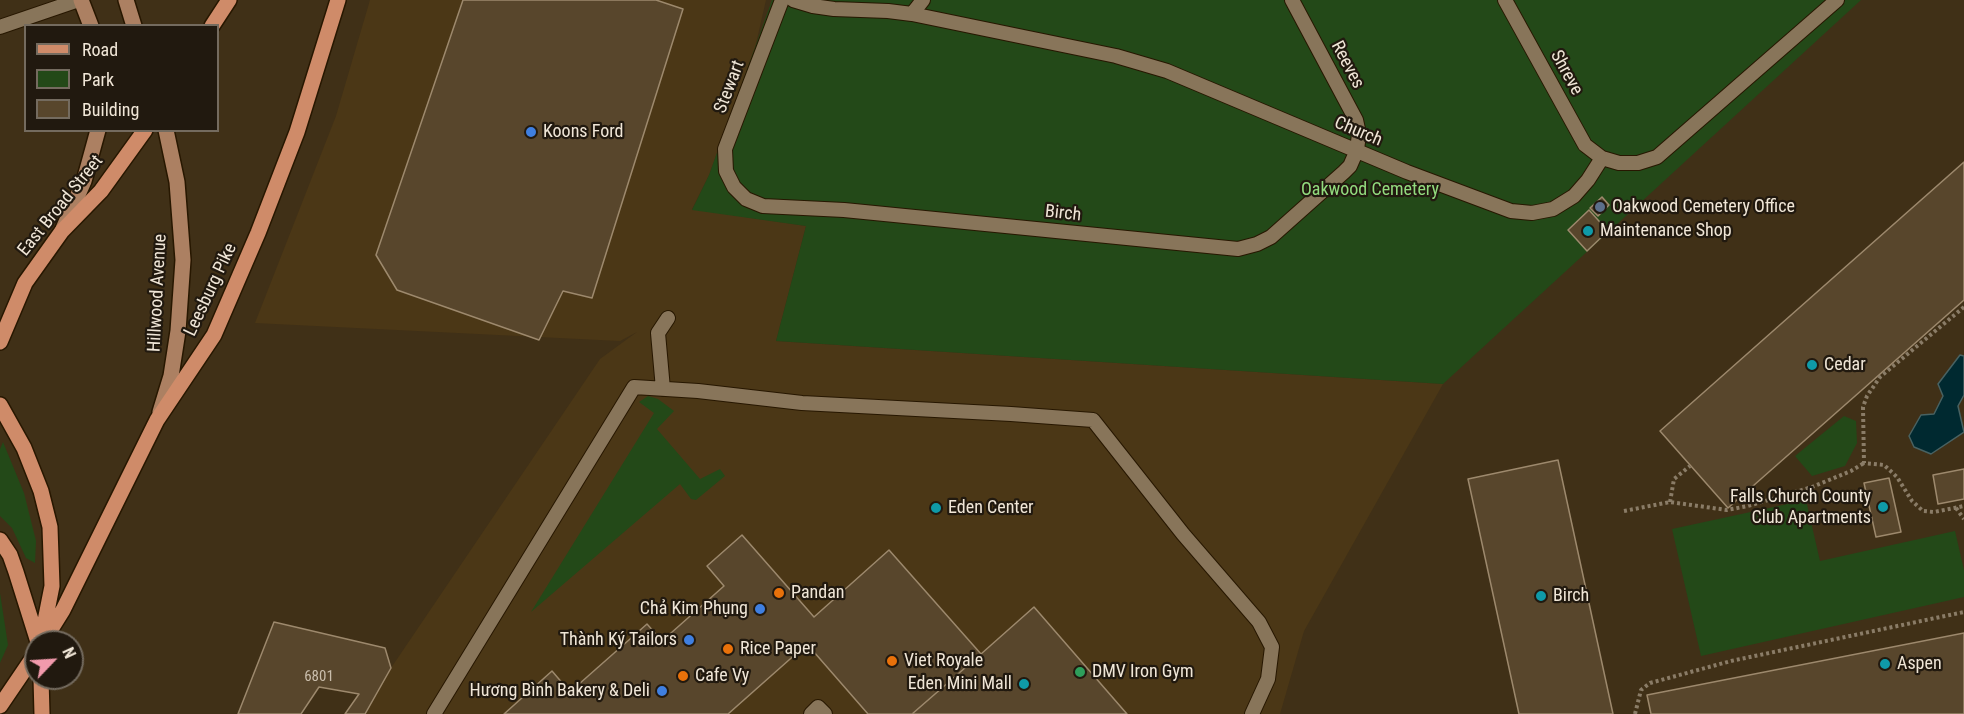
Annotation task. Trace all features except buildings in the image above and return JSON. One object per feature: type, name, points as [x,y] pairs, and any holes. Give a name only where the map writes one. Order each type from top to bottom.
[{"type":"main road","points":[[80,0],[90,24]]},
{"type":"main road","points":[[126,0],[133,24]]},
{"type":"main road","points":[[220,13],[239,0]]},
{"type":"main road","name":"Leesburg Pike","points":[[49,630],[63,610],[157,420],[214,335],[258,233],[297,132],[338,0]]},
{"type":"main road","points":[[62,231],[84,181],[97,132]]},
{"type":"main road","name":"East Broad Street","points":[[0,342],[25,283],[62,231],[101,191],[144,132]]},
{"type":"main road","name":"Hillwood Avenue","points":[[157,420],[173,365],[183,260],[177,182],[166,132]]},
{"type":"main road","points":[[0,405],[24,448],[41,490],[50,527],[52,586],[43,630]]},
{"type":"main road","points":[[0,540],[10,555],[37,630]]},
{"type":"main road","points":[[0,706],[24,671]]},
{"type":"main road","points":[[41,690],[42,714]]},
{"type":"lane","points":[[0,27],[80,0]]},
{"type":"lane","name":"Stewart","points":[[734,187],[726,171],[725,149],[782,0]]},
{"type":"lane","name":"Church","points":[[793,0],[834,9],[912,14],[1116,56],[1167,71],[1511,211],[1532,213],[1552,209],[1574,196],[1602,158]]},
{"type":"lane","points":[[912,14],[923,0]]},
{"type":"lane","name":"Reeves","points":[[1292,0],[1356,120],[1359,134],[1357,150]]},
{"type":"lane","name":"Shreve","points":[[1505,0],[1585,145],[1602,158]]},
{"type":"lane","points":[[1602,158],[1619,164],[1638,163],[1657,157],[1837,0]]},
{"type":"lane","name":"Birch","points":[[734,187],[746,199],[763,206],[844,210],[1238,249],[1271,237],[1344,172],[1357,150]]},
{"type":"lane","points":[[663,389],[658,333],[668,318]]},
{"type":"lane","points":[[434,714],[634,387],[802,403],[987,412],[1093,420],[1183,534],[1259,622],[1272,647],[1268,679],[1252,714]]},
{"type":"path","points":[[1864,463],[1863,407],[1867,396],[1880,377],[1964,307]]},
{"type":"path","points":[[1624,511],[1670,502],[1727,510],[1748,506],[1812,487],[1851,471],[1864,463],[1884,465],[1897,477],[1912,501],[1923,511],[1934,512],[1964,506]]},
{"type":"path","points":[[1670,502],[1674,479],[1690,466]]},
{"type":"path","points":[[1956,508],[1964,519]]},
{"type":"path","points":[[1635,714],[1641,690],[1650,683],[1731,661],[1964,612]]},
{"type":"shaded area","name":"Eden Center","points":[[370,0],[766,0],[755,48],[709,175],[692,209],[806,226],[776,341],[1443,384],[1304,631],[1280,714],[365,714],[391,668],[600,359],[637,332],[620,341],[255,323],[336,116]]},
{"type":"green space","name":"Oakwood Cemetery","points":[[772,0],[1861,0],[1443,384],[776,341],[806,226],[692,210],[709,175]]},
{"type":"green space","points":[[648,396],[658,399],[674,411],[657,429],[700,479],[720,469],[725,476],[696,500],[691,499],[680,484],[531,612],[654,413],[639,402]]},
{"type":"green space","points":[[1844,416],[1856,421],[1857,443],[1845,466],[1812,476],[1795,456]]},
{"type":"green space","points":[[3,442],[24,493],[36,541],[35,563],[26,558],[12,528],[0,516],[0,449]]},
{"type":"green space","points":[[1806,500],[1820,561],[1955,531],[1964,570],[1964,597],[1701,656],[1672,529]]},
{"type":"green space","points":[[0,593],[8,645],[0,663]]},
{"type":"water","points":[[1960,355],[1964,356],[1964,395],[1958,406],[1964,432],[1931,454],[1914,447],[1909,436],[1921,415],[1934,414],[1943,396],[1938,384]]},
{"type":"place","name":"Koons Ford","points":[[531,132]]},
{"type":"place","name":"Oakwood Cemetery Office","points":[[1600,207]]},
{"type":"place","name":"Maintenance Shop","points":[[1588,231]]},
{"type":"place","name":"Cedar","points":[[1812,365]]},
{"type":"place","name":"Falls Church County Club Apartments","points":[[1883,507]]},
{"type":"place","name":"Eden Center","points":[[936,508]]},
{"type":"place","name":"Pandan","points":[[779,593]]},
{"type":"place","name":"Birch","points":[[1541,596]]},
{"type":"place","name":"Chả Kim Phụng","points":[[760,609]]},
{"type":"place","name":"Thành Ký Tailors","points":[[689,640]]},
{"type":"place","name":"Rice Paper","points":[[728,649]]},
{"type":"place","name":"Viet Royale","points":[[892,661]]},
{"type":"place","name":"Aspen","points":[[1885,664]]},
{"type":"place","name":"DMV Iron Gym","points":[[1080,672]]},
{"type":"place","name":"Cafe Vy","points":[[683,676]]},
{"type":"place","name":"Eden Mini Mall","points":[[1024,684]]},
{"type":"place","name":"Hương Bình Bakery & Deli","points":[[662,691]]}]
